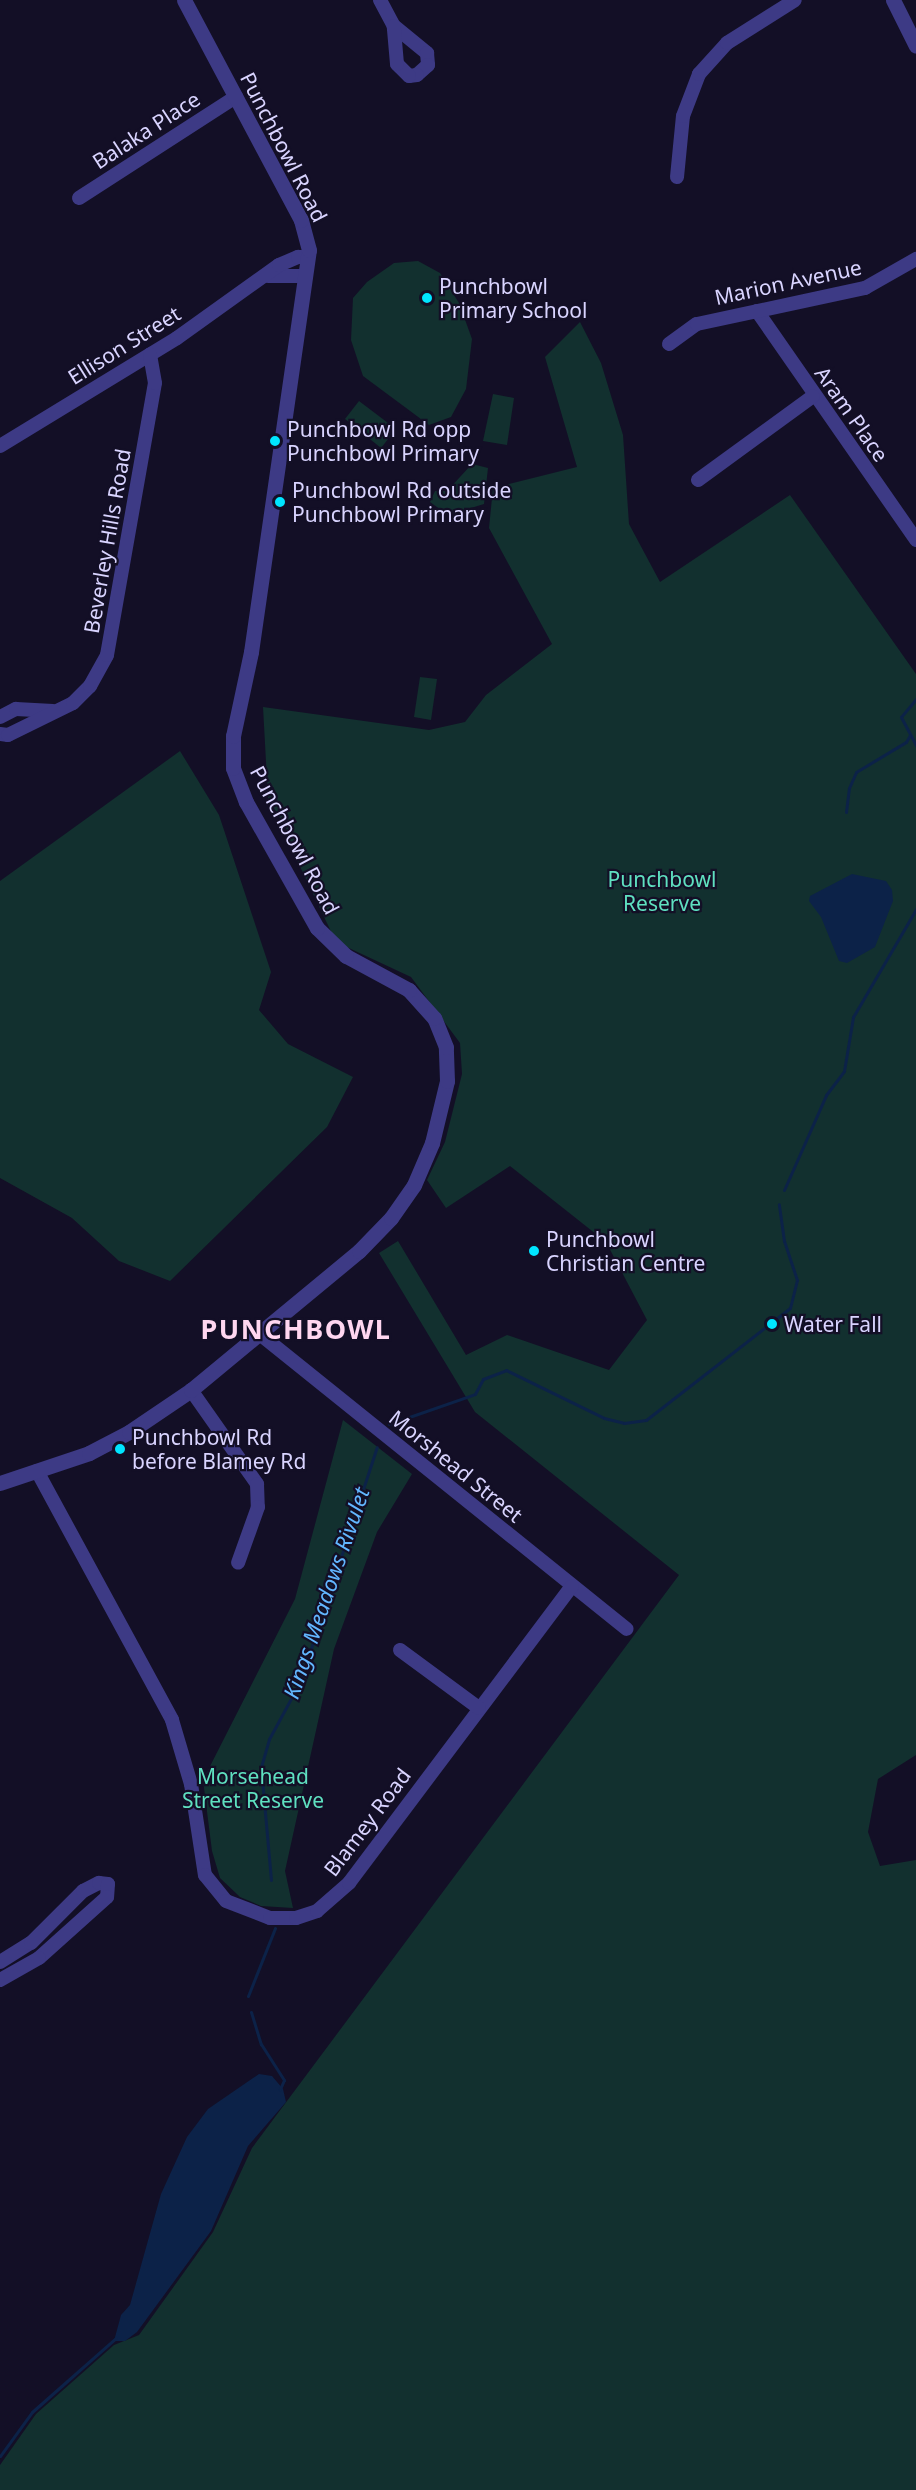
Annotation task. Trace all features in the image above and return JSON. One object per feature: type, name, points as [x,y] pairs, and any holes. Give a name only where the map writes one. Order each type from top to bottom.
[{"type":"street","name":"Punchbowl Road","points":[[0,1483],[112,1442],[191,1390],[261,1335],[375,1236],[407,1195],[432,1143],[444,1102],[448,1068],[439,1028],[419,999],[397,983],[346,956],[316,928],[246,802],[233,768],[232,736],[251,652],[308,257],[301,220],[184,0]]},
{"type":"street","points":[[380,0],[394,26]]},
{"type":"street","points":[[677,177],[683,116],[699,74],[727,43],[795,0]]},
{"type":"street","points":[[893,0],[916,46]]},
{"type":"street","name":"Balaka Place","points":[[79,198],[236,97]]},
{"type":"street","name":"Ellison Street","points":[[0,446],[150,354],[291,259],[308,257]]},
{"type":"street","name":"Marion Avenue","points":[[669,344],[697,324],[865,288],[916,259]]},
{"type":"street","points":[[268,276],[306,276]]},
{"type":"street","name":"Aram Place","points":[[757,311],[813,396],[916,540]]},
{"type":"street","name":"Beverley Hills Road","points":[[0,734],[8,735],[82,695],[100,671],[109,648],[155,383],[150,354]]},
{"type":"street","points":[[698,480],[813,396]]},
{"type":"street","points":[[0,717],[16,709],[53,711]]},
{"type":"street","name":"Morshead Street","points":[[261,1335],[627,1629]]},
{"type":"street","points":[[191,1390],[257,1484],[258,1507],[238,1563]]},
{"type":"street","name":"Blamey Road","points":[[37,1471],[172,1720],[191,1784],[199,1857],[205,1875],[226,1901],[270,1918],[296,1918],[333,1899],[572,1586]]},
{"type":"street","points":[[400,1650],[479,1708]]},
{"type":"street","points":[[0,1962],[31,1943],[90,1886],[108,1884],[107,1897],[39,1958],[0,1980]]},
{"type":"green space","points":[[418,261],[440,273],[459,303],[472,339],[466,389],[451,417],[429,425],[363,376],[351,340],[353,298],[367,282],[394,263]]},
{"type":"green space","name":"Punchbowl Reserve","points":[[580,322],[601,363],[623,435],[629,524],[660,582],[790,495],[916,674],[916,1755],[878,1779],[868,1832],[880,1866],[916,1860],[916,2490],[0,2490],[0,2465],[36,2414],[114,2345],[139,2335],[213,2232],[252,2148],[679,1575],[475,1412],[379,1253],[398,1241],[466,1355],[507,1335],[609,1370],[647,1320],[606,1242],[510,1166],[446,1208],[427,1180],[445,1142],[462,1074],[460,1043],[411,977],[336,942],[284,833],[287,830],[268,798],[263,707],[429,730],[465,722],[486,695],[552,644],[489,528],[493,488],[577,467],[545,357]]},
{"type":"green space","points":[[493,394],[514,398],[507,445],[483,441]]},
{"type":"green space","points":[[359,401],[396,429],[381,448],[345,419]]},
{"type":"green space","points":[[472,464],[488,468],[484,504],[448,515],[430,502],[435,491],[447,491]]},
{"type":"green space","points":[[420,677],[437,679],[431,720],[414,717]]},
{"type":"green space","points":[[180,751],[219,815],[271,972],[259,1010],[288,1044],[353,1077],[327,1127],[170,1281],[119,1261],[72,1218],[0,1178],[0,881]]},
{"type":"green space","name":"Morsehead Street Reserve","points":[[343,1420],[412,1474],[377,1532],[334,1649],[285,1871],[293,1908],[261,1906],[240,1897],[220,1878],[212,1851],[203,1780],[295,1599]]},
{"type":"water","points":[[852,874],[886,881],[892,890],[893,901],[875,947],[847,963],[839,961],[821,917],[809,901],[810,896]]},
{"type":"water","points":[[259,2074],[272,2076],[283,2089],[286,2102],[248,2146],[211,2231],[137,2332],[125,2341],[114,2341],[121,2315],[130,2305],[161,2194],[187,2137],[208,2109]]},
{"type":"waterway","name":"Kings Meadows Rivulet","points":[[916,699],[901,717],[916,745]]},
{"type":"waterway","points":[[846,812],[849,788],[856,772],[906,742],[910,735]]},
{"type":"waterway","name":"Kings Meadows Rivulet","points":[[784,1190],[826,1095],[844,1071],[853,1017],[916,909]]},
{"type":"waterway","name":"Kings Meadows Rivulet","points":[[389,1424],[475,1394],[483,1379],[506,1370],[604,1418],[624,1423],[646,1420],[790,1308],[797,1280],[784,1241],[779,1204]]},
{"type":"waterway","name":"Kings Meadows Rivulet","points":[[271,1880],[261,1767],[269,1739],[300,1682],[377,1447]]},
{"type":"waterway","name":"Kings Meadows Rivulet","points":[[248,1996],[275,1928]]},
{"type":"waterway","name":"Kings Meadows Rivulet","points":[[251,2012],[261,2044],[284,2080],[280,2089]]},
{"type":"waterway","name":"Kings Meadows Rivulet","points":[[0,2456],[32,2412],[116,2338]]},
{"type":"place","name":"Punchbowl Primary School","points":[[427,298]]},
{"type":"place","name":"Punchbowl Rd opp Punchbowl Primary","points":[[275,441]]},
{"type":"place","name":"Punchbowl Rd outside Punchbowl Primary","points":[[280,502]]},
{"type":"place","name":"Punchbowl Christian Centre","points":[[534,1251]]},
{"type":"place","name":"Water Fall","points":[[772,1324]]},
{"type":"place","name":"Punchbowl Rd before Blamey Rd","points":[[120,1449]]},
{"type":"district","name":"PUNCHBOWL","points":[[296,1329]]}]
